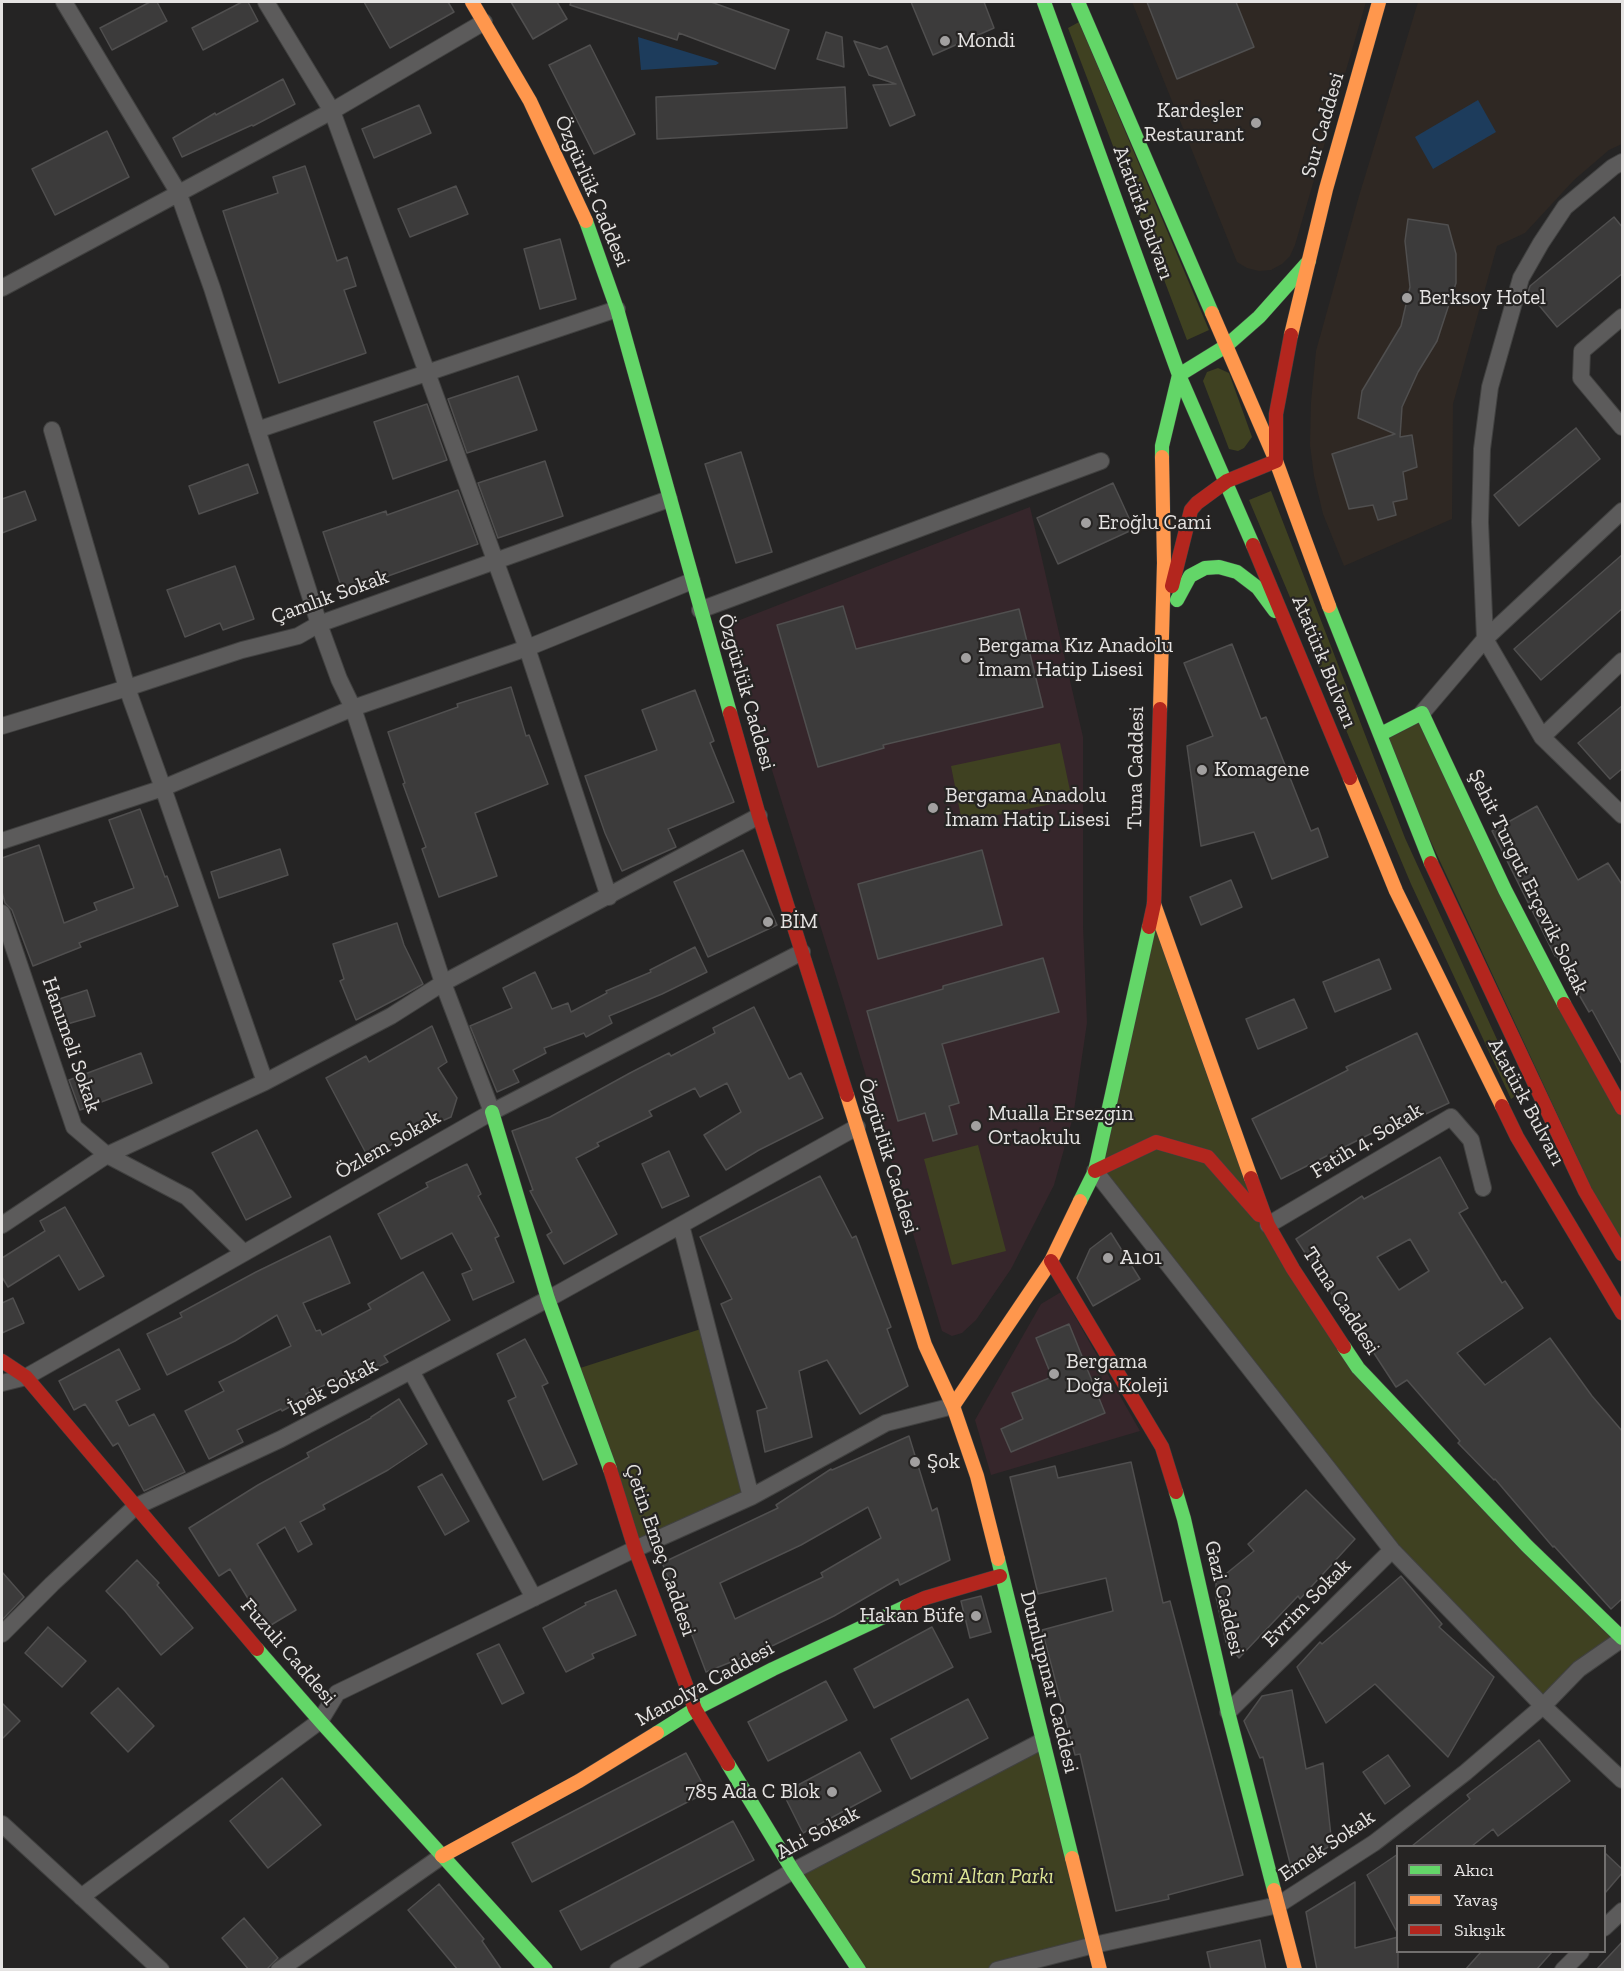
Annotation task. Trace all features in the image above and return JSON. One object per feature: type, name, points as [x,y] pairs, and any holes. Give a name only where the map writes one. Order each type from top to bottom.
[{"type":"main road","name":"Özgürlük Caddesi","points":[[472,2],[530,100],[584,214],[617,309],[635,366],[669,499],[759,816],[925,1345],[953,1406]]},
{"type":"main road","name":"Atatürk Bulvarı","points":[[1044,2],[1179,375],[1227,481],[1401,901],[1517,1137],[1623,1313]]},
{"type":"main road","name":"Atatürk Bulvarı","points":[[1078,2],[1276,460],[1312,562],[1432,865],[1585,1191],[1623,1254]]},
{"type":"main road","name":"Sur Caddesi","points":[[1276,460],[1276,414],[1286,358],[1326,189],[1379,2]]},
{"type":"main road","name":"Sur Caddesi","points":[[1179,375],[1226,346],[1259,317],[1309,261]]},
{"type":"main road","name":"Tuna Caddesi","points":[[953,1406],[1051,1261],[1095,1171],[1154,904],[1160,634],[1164,563],[1162,446],[1179,375]]},
{"type":"main road","name":"Tuna Caddesi","points":[[1160,634],[1191,510],[1205,495],[1227,481],[1276,460]]},
{"type":"main road","points":[[1160,634],[1190,576],[1205,568],[1220,567],[1237,572],[1258,588],[1290,631]]},
{"type":"main road","points":[[1381,734],[1422,713]]},
{"type":"main road","name":"Şehit Turgut Erçevik Sokak","points":[[1422,713],[1505,890],[1584,1042],[1623,1108]]},
{"type":"main road","name":"Tuna Caddesi","points":[[1154,904],[1269,1225],[1293,1269],[1358,1368],[1527,1546],[1620,1631]]},
{"type":"main road","name":"Çetin Emeç Caddesi","points":[[492,1112],[548,1299],[620,1497],[635,1549],[695,1708],[793,1871],[859,1970]]},
{"type":"main road","points":[[1095,1171],[1156,1142],[1208,1157],[1269,1225]]},
{"type":"main road","name":"Gazi Caddesi","points":[[1051,1261],[1162,1447],[1184,1519],[1228,1712],[1296,1970]]},
{"type":"main road","name":"Fuzuli Caddesi","points":[[2,1361],[26,1377],[320,1721],[546,1970]]},
{"type":"main road","name":"Dumlupınar Caddesi","points":[[953,1406],[977,1476],[1000,1576],[1100,1970]]},
{"type":"main road","name":"Manolya Caddesi","points":[[442,1856],[579,1781],[695,1708],[925,1598],[1000,1576]]},
{"type":"street","points":[[64,2],[178,192],[212,288],[319,624],[339,679],[353,708],[443,983],[492,1112]]},
{"type":"street","points":[[266,2],[332,111],[527,648],[609,897]]},
{"type":"street","points":[[2,288],[332,111],[484,22]]},
{"type":"street","points":[[1623,162],[1612,167],[1565,207],[1521,278],[1490,387],[1482,448],[1480,522],[1485,639],[1542,737],[1623,815]]},
{"type":"street","points":[[257,430],[617,309]]},
{"type":"street","points":[[1623,317],[1582,351],[1581,378],[1623,427]]},
{"type":"street","points":[[52,430],[127,688],[265,1082]]},
{"type":"street","points":[[700,610],[1101,461]]},
{"type":"street","name":"Çamlık Sokak","points":[[2,726],[242,650],[298,636],[319,624],[669,499]]},
{"type":"street","points":[[1422,713],[1485,639],[1623,511]]},
{"type":"street","points":[[2,841],[163,788],[353,708],[527,648],[692,581]]},
{"type":"street","points":[[1542,737],[1623,661]]},
{"type":"street","points":[[2,1225],[107,1155],[265,1082],[391,1016],[443,983],[759,816]]},
{"type":"street","name":"Hanımeli Sokak","points":[[2,914],[74,1127],[107,1155],[187,1197],[244,1253]]},
{"type":"street","name":"Özlem Sokak","points":[[2,1383],[26,1377],[492,1112],[802,952]]},
{"type":"street","name":"Fatih 4. Sokak","points":[[1269,1225],[1451,1117],[1471,1140],[1483,1188]]},
{"type":"street","name":"İpek Sokak","points":[[2,1634],[135,1507],[281,1439],[548,1299],[857,1127]]},
{"type":"street","points":[[1095,1171],[1392,1550],[1543,1706],[1623,1780]]},
{"type":"street","points":[[681,1225],[751,1497]]},
{"type":"street","points":[[411,1371],[534,1598]]},
{"type":"street","points":[[81,1897],[320,1721],[337,1693],[635,1549],[751,1497],[886,1424],[953,1406]]},
{"type":"street","name":"Evrim Sokak","points":[[1228,1712],[1392,1550]]},
{"type":"street","name":"Emek Sokak","points":[[997,1970],[1094,1945],[1278,1905],[1374,1843],[1466,1773],[1543,1706],[1620,1631]]},
{"type":"street","name":"Ahi Sokak","points":[[618,1970],[793,1871],[1042,1741]]},
{"type":"street","points":[[2,1824],[162,1970]]},
{"type":"street","points":[[279,1970],[442,1856]]},
{"type":"street","points":[[1606,1927],[1623,1911]]},
{"type":"street","points":[[1563,1970],[1580,1953]]},
{"type":"shaded area","name":"Kardeşler Restaurant","points":[[1132,2],[1366,2],[1295,245],[1290,256],[1271,270],[1259,271],[1237,262]]},
{"type":"shaded area","name":"Berksoy Hotel","points":[[1418,2],[1620,2],[1622,144],[1609,150],[1574,180],[1525,233],[1497,246],[1453,404],[1452,519],[1344,566],[1323,514],[1314,476],[1310,445],[1316,351],[1359,196]]},
{"type":"shaded area","points":[[1030,507],[1083,737],[1083,926],[1087,1023],[1073,1117],[1054,1185],[1011,1269],[976,1320],[962,1333],[952,1336],[942,1331],[843,999],[727,625]]},
{"type":"shaded area","name":"Bergama Doğa Koleji","points":[[1061,1292],[1140,1431],[991,1475],[975,1420],[1041,1304]]},
{"type":"green space","points":[[1079,22],[1209,330],[1187,340],[1068,28]]},
{"type":"green space","points":[[1218,368],[1229,373],[1252,437],[1244,448],[1238,451],[1229,449],[1203,381],[1207,372]]},
{"type":"green space","points":[[1271,491],[1405,838],[1521,1092],[1511,1099],[1411,884],[1249,500]]},
{"type":"green space","points":[[1422,713],[1622,1108],[1622,1254],[1381,734]]},
{"type":"green space","points":[[1060,743],[1072,800],[962,822],[951,766]]},
{"type":"green space","points":[[1154,904],[1268,1225],[1358,1368],[1622,1638],[1543,1706],[1392,1550],[1095,1171]]},
{"type":"green space","points":[[978,1145],[1006,1251],[952,1265],[924,1159]]},
{"type":"green space","points":[[707,1327],[751,1497],[635,1549],[574,1370]]},
{"type":"green space","name":"Sami Altan Parkı","points":[[1042,1741],[1094,1945],[997,1969],[859,1969],[793,1871]]},
{"type":"water","points":[[638,37],[716,61],[719,63],[641,70]]},
{"type":"water","points":[[1478,100],[1496,132],[1433,169],[1415,137]]},
{"type":"building","points":[[150,2],[157,2],[167,21],[112,50],[100,28]]},
{"type":"building","points":[[242,2],[248,2],[258,21],[203,50],[192,28]]},
{"type":"building","points":[[364,2],[448,2],[454,12],[390,48]]},
{"type":"building","points":[[511,2],[557,2],[567,19],[533,39]]},
{"type":"building","points":[[571,2],[711,2],[789,30],[775,69],[679,33],[677,40],[570,5]]},
{"type":"building","name":"Mondi","points":[[911,2],[984,2],[994,28],[933,55]]},
{"type":"building","name":"Kardeşler Restaurant","points":[[1147,2],[1236,2],[1254,47],[1177,79]]},
{"type":"building","points":[[826,32],[842,37],[844,67],[817,59]]},
{"type":"building","points":[[854,41],[880,49],[887,46],[915,115],[890,126],[873,85],[896,84],[869,75]]},
{"type":"building","points":[[590,45],[635,134],[594,154],[549,65]]},
{"type":"building","points":[[283,79],[295,104],[253,126],[182,157],[173,138],[215,113],[216,115]]},
{"type":"building","points":[[845,87],[847,128],[657,139],[656,97]]},
{"type":"building","points":[[419,105],[431,133],[374,158],[362,129]]},
{"type":"building","points":[[107,131],[129,177],[55,215],[32,169]]},
{"type":"building","points":[[305,166],[337,261],[347,257],[356,286],[344,290],[366,353],[279,383],[223,211],[278,193],[273,177]]},
{"type":"building","points":[[456,186],[468,214],[410,237],[398,209]]},
{"type":"building","points":[[1614,217],[1623,228],[1623,273],[1557,327],[1528,292],[1530,286]]},
{"type":"building","name":"Berksoy Hotel","points":[[1408,219],[1448,225],[1456,254],[1456,283],[1437,341],[1418,372],[1402,407],[1400,437],[1412,435],[1417,467],[1403,472],[1407,499],[1393,502],[1396,515],[1378,520],[1373,505],[1349,509],[1332,454],[1395,434],[1358,418],[1362,391],[1401,326],[1410,287],[1405,241]]},
{"type":"building","points":[[560,239],[576,299],[540,309],[524,249]]},
{"type":"building","points":[[518,376],[537,430],[467,453],[448,399]]},
{"type":"building","points":[[427,404],[447,460],[393,479],[374,422]]},
{"type":"building","points":[[1576,428],[1600,459],[1519,526],[1494,495]]},
{"type":"building","points":[[741,452],[772,552],[736,563],[705,464]]},
{"type":"building","points":[[545,461],[563,516],[498,538],[478,483]]},
{"type":"building","points":[[248,464],[258,493],[199,514],[189,486]]},
{"type":"building","name":"Eroğlu Cami","points":[[1113,483],[1134,529],[1058,564],[1037,518]]},
{"type":"building","points":[[458,490],[478,544],[343,592],[323,532],[386,511],[387,515]]},
{"type":"building","points":[[25,491],[36,520],[2,533],[2,499]]},
{"type":"building","points":[[1623,554],[1623,608],[1541,680],[1514,649]]},
{"type":"building","points":[[235,566],[254,619],[223,630],[220,623],[185,637],[167,590]]},
{"type":"building","points":[[843,606],[856,649],[1019,609],[1043,707],[883,745],[884,748],[818,767],[777,625]]},
{"type":"building","points":[[1232,644],[1261,719],[1266,717],[1311,831],[1318,828],[1328,857],[1272,879],[1254,832],[1201,846],[1187,746],[1213,736],[1184,663]]},
{"type":"building","points":[[511,687],[526,736],[529,735],[548,784],[475,813],[497,876],[439,897],[422,849],[426,847],[403,784],[405,783],[388,732],[458,707],[457,704]]},
{"type":"building","points":[[695,690],[714,741],[710,743],[734,802],[668,829],[676,847],[622,871],[605,833],[585,776],[657,750],[642,710]]},
{"type":"building","points":[[1623,705],[1623,768],[1610,779],[1578,743]]},
{"type":"building","points":[[1537,806],[1578,880],[1608,863],[1623,886],[1623,1066],[1592,1010],[1589,1012],[1555,956],[1492,831]]},
{"type":"building","points":[[140,809],[178,906],[79,943],[81,947],[33,966],[12,910],[5,903],[2,892],[2,858],[39,845],[64,923],[97,910],[94,903],[134,888],[109,820]]},
{"type":"building","points":[[280,849],[288,875],[219,898],[211,872]]},
{"type":"building","points":[[743,850],[777,925],[708,957],[674,882]]},
{"type":"building","points":[[982,850],[1002,925],[878,959],[858,884]]},
{"type":"building","points":[[1231,880],[1242,907],[1201,925],[1190,897]]},
{"type":"building","points":[[397,923],[404,945],[423,984],[356,1020],[340,981],[344,979],[333,944]]},
{"type":"building","points":[[695,947],[707,972],[609,1016],[612,1023],[586,1037],[584,1033],[544,1048],[546,1053],[513,1070],[519,1082],[497,1092],[470,1026],[512,1008],[503,988],[535,972],[552,1009],[568,1003],[571,1012],[607,993],[606,991],[651,972],[650,970]]},
{"type":"building","points":[[1043,958],[1059,1012],[942,1044],[959,1103],[949,1106],[957,1134],[933,1141],[925,1113],[898,1121],[867,1011],[943,989],[943,986]]},
{"type":"building","points":[[1379,959],[1391,989],[1335,1012],[1323,982]]},
{"type":"building","points":[[87,990],[95,1016],[57,1027],[50,1002]]},
{"type":"building","points":[[1294,999],[1307,1028],[1258,1049],[1246,1019]]},
{"type":"building","points":[[754,1007],[789,1079],[801,1073],[823,1118],[759,1150],[726,1170],[704,1135],[741,1112],[727,1083],[700,1097],[695,1088],[649,1111],[652,1116],[597,1143],[599,1146],[576,1158],[617,1234],[564,1264],[547,1235],[552,1232],[530,1191],[533,1190],[512,1131],[550,1117],[669,1053],[671,1056],[715,1033],[713,1028]]},
{"type":"building","points":[[432,1026],[447,1062],[438,1068],[457,1098],[451,1117],[417,1131],[368,1157],[326,1078],[366,1056],[369,1062]]},
{"type":"building","points":[[1417,1033],[1449,1103],[1379,1136],[1376,1131],[1281,1179],[1252,1119],[1348,1070],[1346,1067]]},
{"type":"building","points":[[141,1053],[152,1083],[80,1110],[69,1080]]},
{"type":"building","points":[[257,1130],[291,1197],[246,1220],[212,1153]]},
{"type":"building","points":[[669,1151],[689,1196],[662,1208],[642,1164]]},
{"type":"building","points":[[1440,1157],[1468,1208],[1459,1213],[1502,1283],[1505,1281],[1523,1308],[1457,1353],[1485,1385],[1550,1338],[1592,1396],[1623,1432],[1623,1598],[1611,1609],[1553,1547],[1495,1479],[1458,1443],[1460,1441],[1407,1380],[1396,1387],[1296,1239],[1362,1196],[1364,1199]],"holes":[[[1410,1239],[1429,1271],[1399,1290],[1377,1257]]]},
{"type":"building","points":[[467,1164],[481,1194],[478,1196],[499,1236],[495,1238],[514,1282],[473,1300],[462,1274],[472,1270],[452,1233],[401,1259],[378,1214],[428,1187],[426,1183]]},
{"type":"building","points":[[820,1176],[852,1238],[856,1236],[891,1327],[887,1329],[908,1386],[860,1414],[827,1360],[799,1371],[812,1437],[765,1452],[757,1411],[767,1408],[721,1304],[732,1299],[700,1237]]},
{"type":"building","points":[[65,1207],[104,1276],[79,1290],[59,1255],[8,1287],[2,1277],[2,1258],[45,1231],[40,1221]]},
{"type":"building","points":[[1111,1233],[1140,1279],[1093,1306],[1077,1278],[1090,1249]]},
{"type":"building","points":[[330,1236],[350,1283],[303,1303],[316,1331],[320,1330],[322,1335],[371,1309],[368,1304],[423,1272],[450,1320],[384,1356],[388,1362],[361,1375],[358,1369],[306,1394],[308,1397],[282,1411],[281,1409],[237,1430],[243,1442],[209,1459],[185,1411],[224,1391],[219,1382],[291,1346],[277,1315],[235,1341],[167,1375],[147,1334],[182,1317],[180,1313],[256,1272]]},
{"type":"building","points":[[13,1298],[24,1323],[2,1333],[2,1303]]},
{"type":"building","name":"Bergama Doğa Koleji","points":[[1069,1324],[1105,1413],[1011,1452],[1001,1429],[1023,1419],[1012,1393],[1052,1377],[1036,1338]]},
{"type":"building","points":[[525,1339],[548,1383],[542,1386],[577,1464],[543,1480],[508,1401],[516,1397],[497,1354]]},
{"type":"building","points":[[119,1349],[140,1389],[116,1401],[129,1426],[154,1414],[185,1472],[144,1491],[118,1443],[113,1446],[85,1404],[74,1410],[59,1381]]},
{"type":"building","points":[[399,1399],[427,1444],[388,1470],[323,1505],[325,1509],[300,1522],[312,1544],[298,1552],[285,1527],[257,1544],[296,1610],[266,1628],[230,1569],[219,1576],[189,1528],[258,1485],[309,1457],[307,1453],[371,1418]]},
{"type":"building","points":[[909,1436],[932,1511],[937,1508],[950,1560],[900,1585],[898,1579],[834,1616],[774,1645],[706,1672],[690,1630],[692,1629],[662,1563],[778,1508],[776,1505],[832,1470]],"holes":[[[868,1507],[881,1538],[821,1573],[823,1577],[735,1619],[720,1583],[801,1545]]]},
{"type":"building","points":[[1131,1462],[1163,1603],[1170,1601],[1243,1875],[1168,1895],[1169,1899],[1116,1911],[1080,1754],[1075,1755],[1042,1630],[1113,1611],[1106,1578],[1038,1594],[1010,1477],[1055,1466],[1058,1478]]},
{"type":"building","points":[[442,1474],[469,1521],[445,1535],[418,1487]]},
{"type":"building","points":[[1306,1490],[1355,1539],[1300,1599],[1298,1596],[1239,1658],[1226,1642],[1216,1597],[1216,1582],[1254,1551],[1248,1544]]},
{"type":"building","points":[[137,1560],[159,1583],[157,1585],[193,1628],[161,1655],[106,1591]]},
{"type":"building","points":[[2,1572],[24,1597],[2,1620]]},
{"type":"building","points":[[1401,1576],[1442,1624],[1439,1627],[1494,1677],[1448,1757],[1375,1684],[1326,1723],[1297,1667],[1320,1642],[1322,1644]]},
{"type":"building","points":[[616,1590],[636,1635],[592,1654],[594,1658],[566,1672],[543,1628],[586,1605],[585,1603]]},
{"type":"building","name":"Hakan Büfe","points":[[981,1596],[991,1632],[970,1638],[961,1601]]},
{"type":"building","points":[[48,1627],[86,1661],[62,1687],[25,1653]]},
{"type":"building","points":[[932,1627],[953,1667],[874,1708],[854,1669]]},
{"type":"building","points":[[499,1644],[524,1693],[502,1704],[477,1654]]},
{"type":"building","points":[[826,1681],[847,1720],[768,1761],[748,1722]]},
{"type":"building","points":[[118,1688],[154,1726],[128,1752],[91,1713]]},
{"type":"building","points":[[1292,1690],[1306,1769],[1323,1763],[1332,1845],[1291,1867],[1263,1757],[1260,1758],[1244,1721],[1262,1696]]},
{"type":"building","points":[[968,1699],[988,1738],[911,1779],[891,1739]]},
{"type":"building","points":[[2,1703],[20,1721],[2,1739]]},
{"type":"building","points":[[1539,1740],[1570,1781],[1498,1836],[1493,1829],[1473,1845],[1413,1845],[1470,1799],[1467,1795]]},
{"type":"building","name":"785 Ada C Blok","points":[[860,1752],[881,1791],[803,1833],[783,1793]]},
{"type":"building","points":[[686,1753],[707,1792],[532,1882],[512,1843]]},
{"type":"building","points":[[1388,1755],[1410,1786],[1385,1804],[1363,1772]]},
{"type":"building","points":[[282,1778],[321,1825],[268,1868],[230,1821]]},
{"type":"building","points":[[733,1821],[754,1860],[581,1950],[560,1911]]},
{"type":"building","points":[[1606,1854],[1623,1872],[1606,1892]]},
{"type":"building","points":[[1396,1855],[1396,1930],[1367,1875]]},
{"type":"building","points":[[1355,1882],[1355,1948],[1396,1938],[1398,1970],[1317,1970],[1306,1912]]},
{"type":"building","points":[[439,1884],[484,1939],[482,1941],[502,1970],[458,1970],[408,1910]]},
{"type":"building","points":[[244,1918],[278,1958],[266,1970],[249,1970],[222,1938]]},
{"type":"building","points":[[1260,1940],[1266,1970],[1211,1970],[1207,1952]]},
{"type":"building","points":[[1623,1941],[1623,1970],[1596,1970]]},
{"type":"building","points":[[1480,1953],[1551,1953],[1536,1970],[1465,1970]]},
{"type":"traffic: fast","points":[[1044,2],[1179,375],[1253,545]]},
{"type":"traffic: fast","points":[[1078,2],[1212,313]]},
{"type":"traffic: fast","points":[[586,221],[617,309],[730,713]]},
{"type":"traffic: fast","points":[[1162,457],[1162,446],[1179,375],[1226,346],[1259,317],[1309,261]]},
{"type":"traffic: fast","points":[[1177,600],[1190,576],[1205,568],[1219,567],[1237,572],[1258,588],[1275,611]]},
{"type":"traffic: fast","points":[[1329,606],[1431,863]]},
{"type":"traffic: fast","points":[[1381,734],[1422,713],[1505,890],[1564,1004]]},
{"type":"traffic: fast","points":[[1080,1201],[1095,1171],[1149,927]]},
{"type":"traffic: fast","points":[[492,1112],[548,1299],[610,1469]]},
{"type":"traffic: fast","points":[[1344,1347],[1358,1368],[1527,1546],[1622,1638]]},
{"type":"traffic: fast","points":[[1176,1492],[1228,1712],[1274,1890]]},
{"type":"traffic: fast","points":[[998,1559],[1072,1858]]},
{"type":"traffic: fast","points":[[657,1733],[695,1709],[773,1669],[907,1606]]},
{"type":"traffic: fast","points":[[257,1649],[546,1970]]},
{"type":"traffic: fast","points":[[728,1764],[793,1871],[859,1970]]},
{"type":"traffic: slow","points":[[472,2],[530,101],[586,221]]},
{"type":"traffic: slow","points":[[1291,335],[1326,189],[1379,2]]},
{"type":"traffic: slow","points":[[1212,313],[1276,461],[1329,606]]},
{"type":"traffic: slow","points":[[1160,709],[1164,563],[1162,457]]},
{"type":"traffic: slow","points":[[1350,778],[1396,891],[1502,1106]]},
{"type":"traffic: slow","points":[[1154,904],[1251,1178]]},
{"type":"traffic: slow","points":[[847,1095],[925,1345],[953,1406],[977,1476],[998,1559]]},
{"type":"traffic: slow","points":[[953,1406],[1051,1261],[1080,1201]]},
{"type":"traffic: slow","points":[[442,1856],[579,1781],[657,1733]]},
{"type":"traffic: slow","points":[[1072,1858],[1100,1970]]},
{"type":"traffic: slow","points":[[1274,1890],[1295,1970]]},
{"type":"traffic: jam","points":[[1172,586],[1191,510],[1227,481],[1276,461],[1276,414],[1291,335]]},
{"type":"traffic: jam","points":[[1253,545],[1350,778]]},
{"type":"traffic: jam","points":[[1149,927],[1154,904],[1160,709]]},
{"type":"traffic: jam","points":[[730,713],[759,816],[847,1095]]},
{"type":"traffic: jam","points":[[1431,863],[1585,1191],[1622,1254]]},
{"type":"traffic: jam","points":[[1564,1004],[1622,1108]]},
{"type":"traffic: jam","points":[[1502,1106],[1517,1137],[1622,1313]]},
{"type":"traffic: jam","points":[[1095,1171],[1156,1142],[1208,1157],[1259,1215]]},
{"type":"traffic: jam","points":[[1251,1178],[1268,1225],[1293,1269],[1344,1347]]},
{"type":"traffic: jam","points":[[1051,1261],[1162,1447],[1176,1492]]},
{"type":"traffic: jam","points":[[2,1361],[26,1377],[257,1649]]},
{"type":"traffic: jam","points":[[610,1469],[635,1549],[695,1709],[728,1764]]},
{"type":"traffic: jam","points":[[907,1606],[925,1598],[1000,1576]]},
{"type":"place","name":"Mondi","points":[[945,41]]},
{"type":"place","name":"Kardeşler Restaurant","points":[[1256,123]]},
{"type":"place","name":"Berksoy Hotel","points":[[1407,298]]},
{"type":"place","name":"Eroğlu Cami","points":[[1086,523]]},
{"type":"place","name":"Bergama Kız Anadolu İmam Hatip Lisesi","points":[[966,658]]},
{"type":"place","name":"Komagene","points":[[1202,770]]},
{"type":"place","name":"Bergama Anadolu İmam Hatip Lisesi","points":[[933,808]]},
{"type":"place","name":"BİM","points":[[768,922]]},
{"type":"place","name":"Mualla Ersezgin Ortaokulu","points":[[976,1126]]},
{"type":"place","name":"A101","points":[[1108,1258]]},
{"type":"place","name":"Bergama Doğa Koleji","points":[[1054,1374]]},
{"type":"place","name":"Şok","points":[[915,1462]]},
{"type":"place","name":"Hakan Büfe","points":[[976,1616]]},
{"type":"place","name":"785 Ada C Blok","points":[[832,1792]]}]
